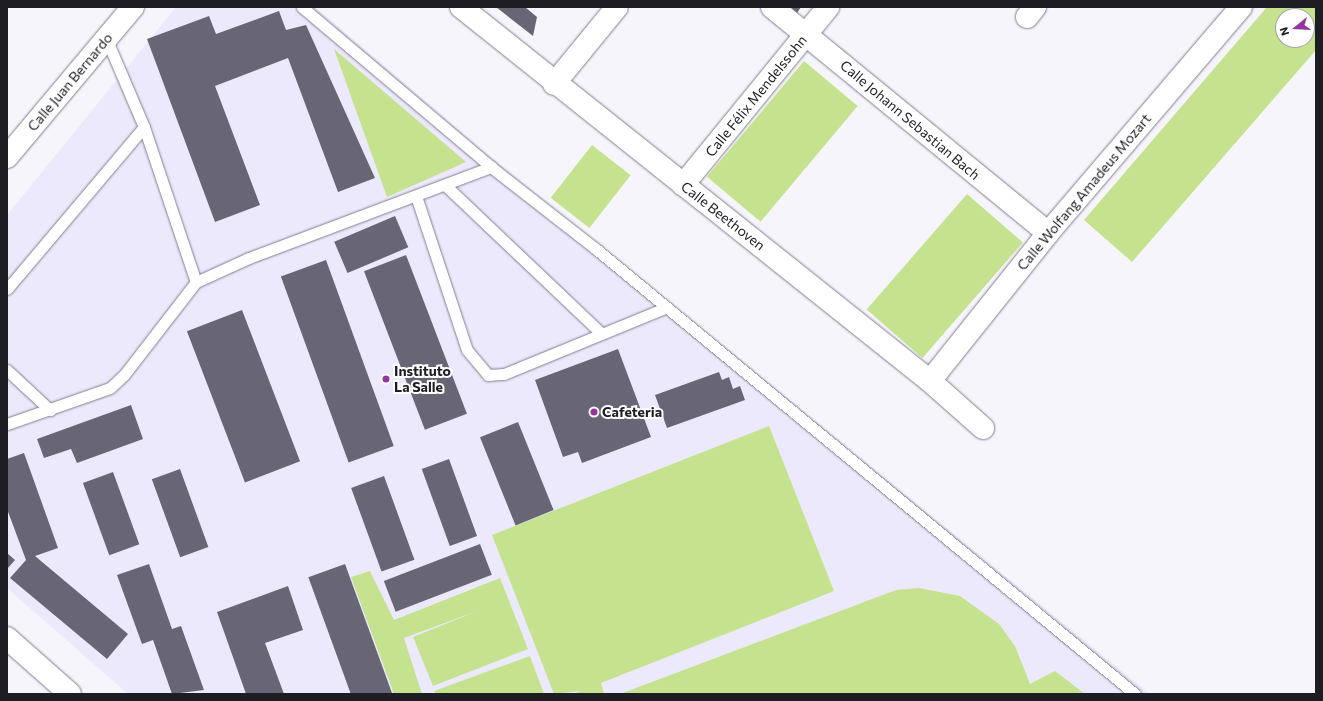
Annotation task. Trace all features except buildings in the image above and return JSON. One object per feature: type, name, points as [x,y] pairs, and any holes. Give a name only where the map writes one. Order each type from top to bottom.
[{"type":"street","name":"Calle Juan Bernardo","points":[[10,147],[133,7]]},
{"type":"street","name":"Calle Beethoven","points":[[461,7],[554,84],[930,381],[983,428]]},
{"type":"street","points":[[554,84],[617,7]]},
{"type":"street","name":"Calle Johann Sebastian Bach","points":[[772,7],[1048,233]]},
{"type":"street","name":"Calle Félix Mendelssohn","points":[[683,185],[828,7]]},
{"type":"street","name":"Calle Wolfang Amadeus Mozart","points":[[930,381],[1048,233],[1241,7]]},
{"type":"street","points":[[7,638],[70,694]]},
{"type":"lane","points":[[302,7],[491,167],[1135,694]]},
{"type":"lane","points":[[106,38],[144,127],[196,282]]},
{"type":"lane","points":[[7,289],[144,127]]},
{"type":"lane","points":[[7,424],[110,388],[124,375],[196,282],[249,258],[491,167]]},
{"type":"lane","points":[[445,185],[602,334]]},
{"type":"lane","points":[[416,196],[466,350],[482,371],[494,376],[504,374],[665,308]]},
{"type":"lane","points":[[7,370],[50,410]]},
{"type":"shaded area","name":"Instituto La Salle","points":[[176,7],[315,7],[479,147],[1150,694],[128,694],[7,588],[7,215]]},
{"type":"green space","points":[[1267,7],[1316,7],[1316,50],[1132,262],[1084,220]]},
{"type":"green space","points":[[334,49],[466,162],[387,197]]},
{"type":"green space","points":[[804,61],[858,106],[761,222],[707,177]]},
{"type":"green space","points":[[592,145],[631,175],[589,228],[551,198]]},
{"type":"green space","points":[[967,194],[1023,243],[922,358],[867,309]]},
{"type":"green space","points":[[769,426],[834,591],[601,683],[604,694],[574,694],[580,691],[554,694],[492,535]]},
{"type":"green space","points":[[370,571],[394,620],[500,578],[528,649],[433,686],[413,637],[480,610],[404,638],[422,694],[394,694],[351,577]]},
{"type":"green space","points":[[919,588],[960,596],[999,624],[1015,646],[1030,684],[1055,671],[1085,694],[620,694],[896,590]]},
{"type":"green space","points":[[530,656],[544,694],[436,694],[434,691]]},
{"type":"place","name":"Instituto La Salle","points":[[386,379]]},
{"type":"place","name":"Cafeteria","points":[[594,412]]}]
